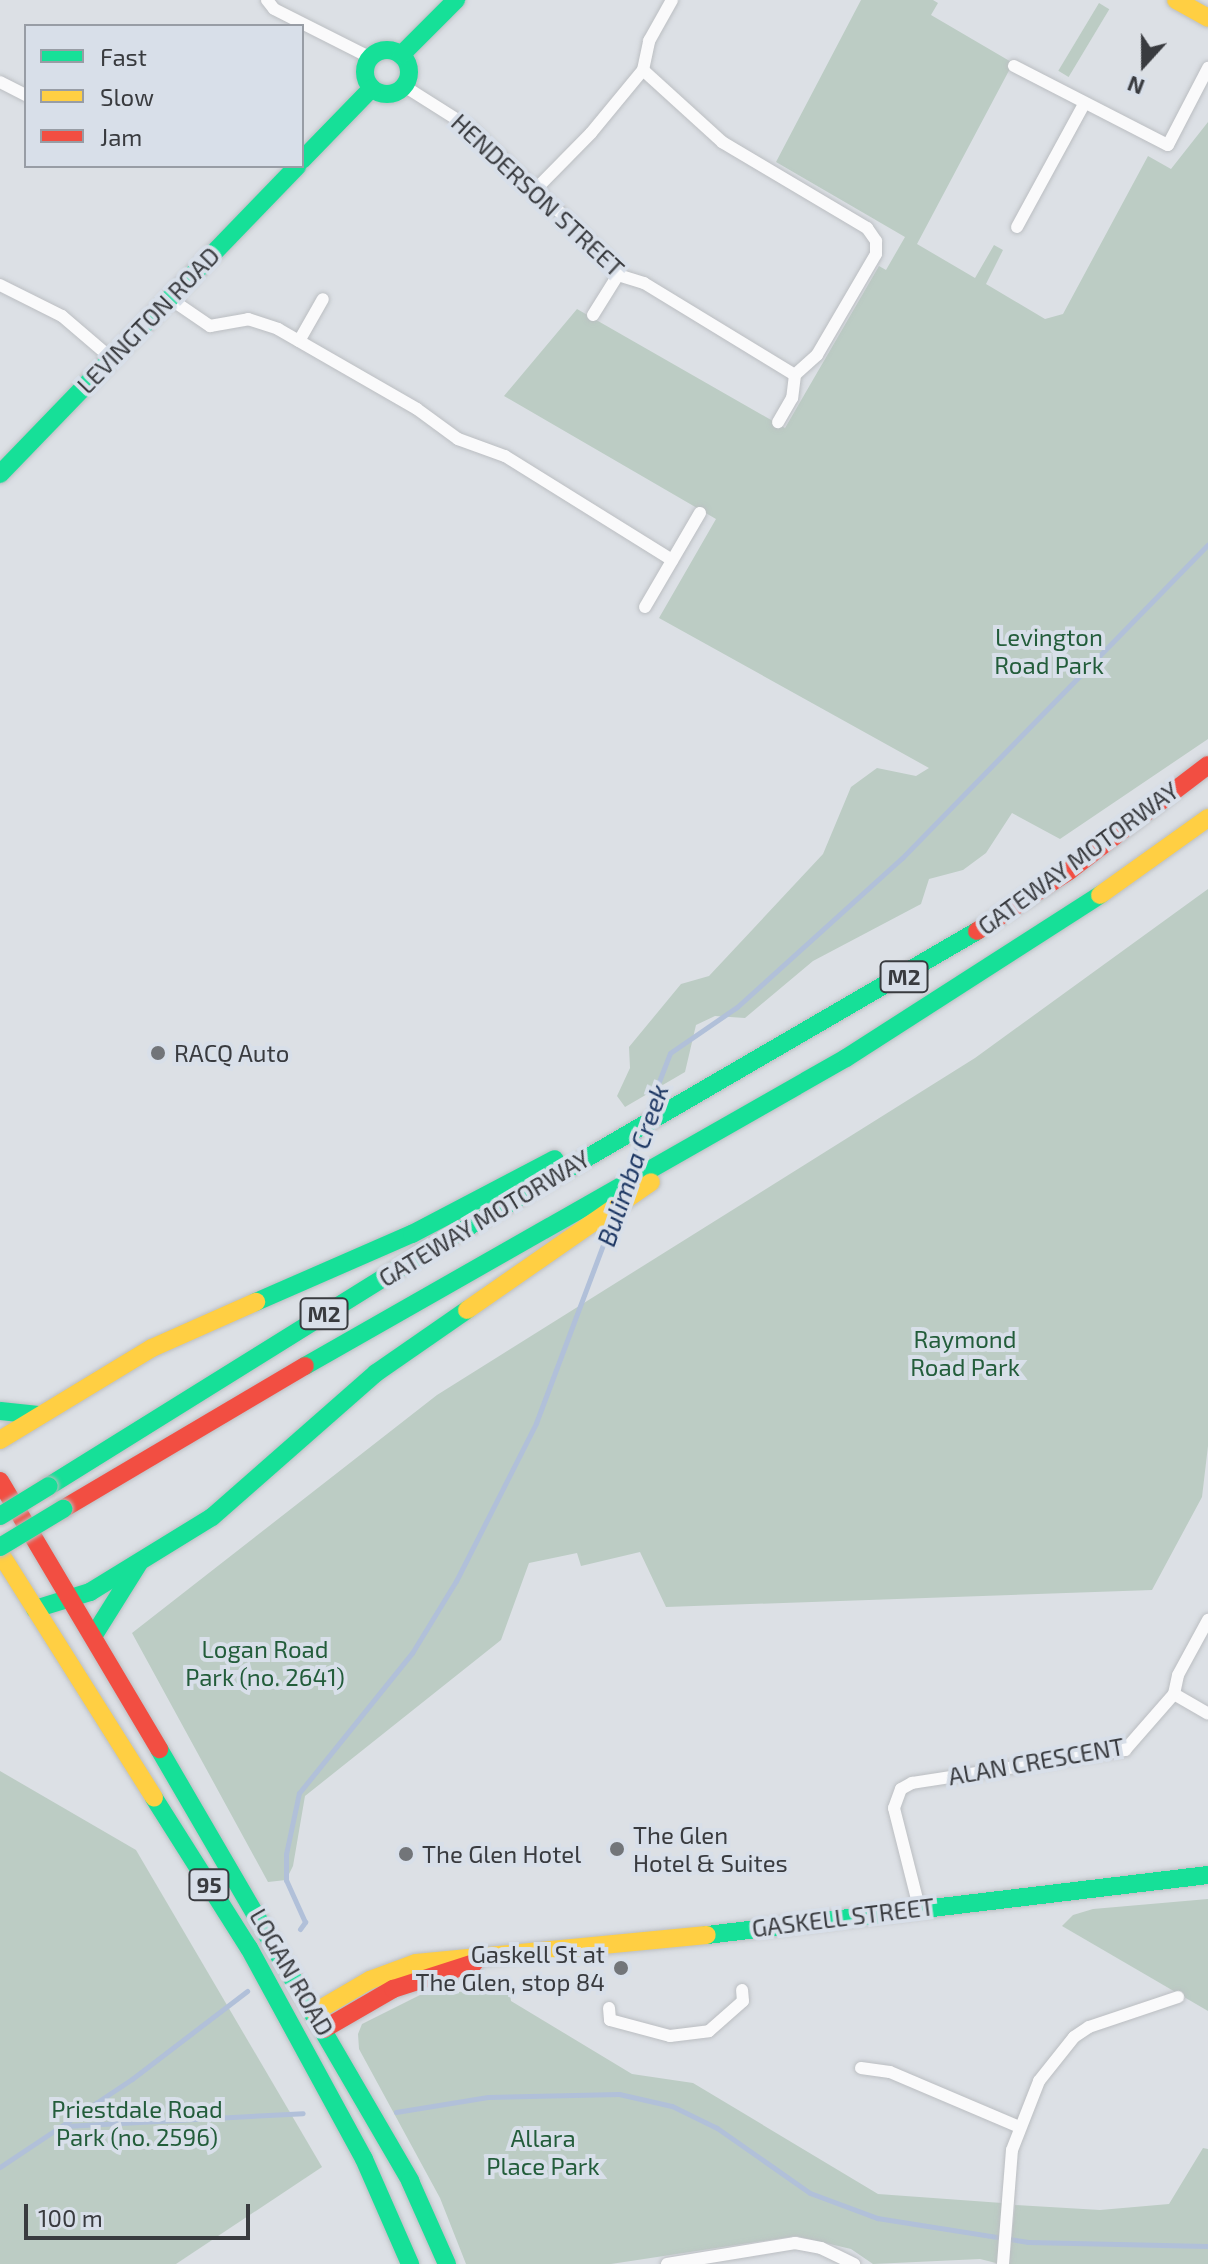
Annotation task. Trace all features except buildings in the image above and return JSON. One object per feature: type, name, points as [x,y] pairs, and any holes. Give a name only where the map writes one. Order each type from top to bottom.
[{"type":"main road","points":[[401,55],[456,0]]},
{"type":"main road","points":[[1176,0],[1208,18]]},
{"type":"main road","points":[[385,50],[401,55],[409,70],[404,86],[389,94],[372,88],[365,73],[371,58],[385,50]]},
{"type":"main road","points":[[304,158],[372,88]]},
{"type":"main road","name":"LEVINGTON ROAD","points":[[0,474],[295,168]]},
{"type":"main road","name":"GATEWAY MOTORWAY","points":[[0,1516],[603,1140],[696,1096],[1003,915],[1208,765]]},
{"type":"main road","name":"GATEWAY MOTORWAY","points":[[0,1550],[230,1408],[694,1147],[1055,927],[1208,818]]},
{"type":"main road","points":[[0,1440],[152,1348],[446,1218],[603,1140]]},
{"type":"main road","points":[[35,1609],[72,1599],[140,1562],[241,1495],[401,1354],[648,1189],[658,1167]]},
{"type":"main road","points":[[0,1411],[39,1415]]},
{"type":"main road","name":"LOGAN ROAD","points":[[0,1481],[320,2020],[410,2181],[447,2264]]},
{"type":"main road","name":"LOGAN ROAD","points":[[0,1550],[297,2033],[364,2159],[410,2264]]},
{"type":"main road","points":[[94,1635],[140,1562]]},
{"type":"main road","name":"GASKELL STREET","points":[[320,2020],[338,1998],[416,1963],[478,1961],[1208,1875]]},
{"type":"main road","name":"GASKELL STREET","points":[[297,2033],[393,1989],[478,1961]]},
{"type":"main road","points":[[296,1978],[338,1998]]},
{"type":"street","points":[[267,0],[274,9],[304,24]]},
{"type":"street","points":[[535,190],[643,70],[649,41],[672,0]]},
{"type":"street","points":[[304,24],[371,58]]},
{"type":"street","points":[[1014,66],[1168,145],[1208,68]]},
{"type":"street","points":[[643,70],[722,142],[873,234],[876,254],[817,355],[795,375],[792,398],[778,422]]},
{"type":"street","points":[[0,82],[24,94]]},
{"type":"street","name":"HENDERSON STREET","points":[[404,86],[449,111],[605,255],[618,275],[644,283],[795,375]]},
{"type":"street","points":[[1017,227],[1084,104]]},
{"type":"street","points":[[593,315],[618,275]]},
{"type":"street","points":[[0,285],[62,316],[111,358]]},
{"type":"street","points":[[169,298],[210,326],[248,319],[299,341],[472,447],[505,456],[672,560]]},
{"type":"street","points":[[299,341],[323,299]]},
{"type":"street","points":[[645,607],[700,513]]},
{"type":"street","name":"ALAN CRESCENT","points":[[919,1907],[895,1799],[912,1783],[1125,1750],[1174,1694],[1178,1675],[1208,1620]]},
{"type":"street","points":[[1174,1694],[1208,1714]]},
{"type":"street","points":[[609,2008],[610,2020],[670,2036],[709,2031],[743,2001],[742,1990]]},
{"type":"street","points":[[1003,2264],[1007,2199],[1017,2126],[1039,2081],[1074,2037],[1178,1997]]},
{"type":"street","points":[[861,2068],[890,2072],[1017,2126]]},
{"type":"street","points":[[667,2264],[795,2243],[821,2248],[854,2264]]},
{"type":"green space","name":"Levington Road Park","points":[[861,0],[933,0],[938,3],[931,15],[1013,63],[917,244],[975,278],[994,245],[1003,250],[986,284],[1045,319],[1063,314],[1148,156],[1171,169],[1208,122],[1208,739],[1060,839],[1012,813],[986,853],[963,870],[929,879],[921,904],[813,961],[745,1018],[715,1016],[696,1025],[685,1072],[625,1107],[617,1096],[630,1068],[629,1047],[681,984],[709,976],[823,854],[851,787],[877,768],[916,776],[929,768],[659,618],[716,519],[504,396],[577,309],[785,428],[879,266],[886,270],[905,237],[776,162]]},
{"type":"green space","points":[[1099,3],[1109,9],[1069,77],[1058,71]]},
{"type":"green space","name":"Raymond Road Park","points":[[1208,889],[1208,1446],[1202,1497],[1152,1590],[666,1607],[640,1552],[581,1566],[577,1553],[529,1563],[501,1640],[305,1796],[293,1866],[286,1880],[268,1882],[132,1633],[437,1395],[975,1058]]},
{"type":"green space","name":"Priestdale Road Park (no. 2596)","points":[[0,1771],[136,1850],[322,2167],[176,2264],[0,2264]]},
{"type":"green space","points":[[1208,1899],[1208,2011],[1062,1926],[1073,1915],[1093,1909]]},
{"type":"green space","name":"Allara Place Park","points":[[509,1988],[511,2001],[632,2074],[693,2083],[878,2194],[1002,2203],[1000,2264],[980,2259],[873,2264],[851,2249],[796,2236],[611,2264],[466,2264],[440,2198],[359,2049],[358,2034],[362,2024],[420,1995]]},
{"type":"green space","points":[[1203,2148],[1208,2149],[1208,2264],[1009,2264],[1015,2205],[1100,2210],[1169,2204]]},
{"type":"waterway","name":"Bulimba Creek","points":[[646,1115],[670,1053],[737,1007],[902,858],[1208,544]]},
{"type":"waterway","name":"Bulimba Creek","points":[[628,1172],[639,1136]]},
{"type":"waterway","name":"Bulimba Creek","points":[[300,1929],[305,1922],[286,1880],[286,1854],[299,1793],[412,1653],[456,1581],[536,1423],[614,1216]]},
{"type":"waterway","name":"Bulimba Creek","points":[[0,2167],[132,2079],[247,1991]]},
{"type":"waterway","points":[[396,2112],[488,2097],[619,2094],[672,2106],[717,2128],[810,2193],[877,2218],[1028,2242],[1208,2246]]},
{"type":"waterway","points":[[65,2126],[303,2113]]},
{"type":"traffic: fast","points":[[401,55],[456,0]]},
{"type":"traffic: fast","points":[[387,50],[402,57],[409,72],[402,87],[387,94],[372,87],[365,72],[372,57],[387,50]]},
{"type":"traffic: fast","points":[[304,158],[372,88]]},
{"type":"traffic: fast","points":[[0,474],[295,168]]},
{"type":"traffic: fast","points":[[305,1366],[846,1058],[1100,895]]},
{"type":"traffic: fast","points":[[49,1486],[413,1259],[977,931]]},
{"type":"traffic: fast","points":[[256,1302],[412,1234],[555,1159]]},
{"type":"traffic: fast","points":[[35,1609],[90,1592],[212,1517],[376,1373],[467,1310]]},
{"type":"traffic: fast","points":[[0,1411],[39,1415]]},
{"type":"traffic: fast","points":[[0,1516],[49,1486]]},
{"type":"traffic: fast","points":[[0,1547],[63,1509]]},
{"type":"traffic: fast","points":[[94,1635],[139,1563]]},
{"type":"traffic: fast","points":[[159,1749],[410,2181],[447,2264]]},
{"type":"traffic: fast","points":[[154,1798],[249,1948],[364,2159],[410,2264]]},
{"type":"traffic: fast","points":[[707,1935],[1208,1875]]},
{"type":"traffic: slow","points":[[1176,0],[1208,18]]},
{"type":"traffic: slow","points":[[1100,895],[1208,818]]},
{"type":"traffic: slow","points":[[467,1310],[651,1182]]},
{"type":"traffic: slow","points":[[0,1440],[152,1348],[256,1302]]},
{"type":"traffic: slow","points":[[0,1553],[154,1798]]},
{"type":"traffic: slow","points":[[315,2012],[370,1980],[416,1963],[707,1935]]},
{"type":"traffic: jam","points":[[977,931],[1069,871],[1208,765]]},
{"type":"traffic: jam","points":[[63,1509],[305,1366]]},
{"type":"traffic: jam","points":[[0,1481],[159,1749]]},
{"type":"traffic: jam","points":[[324,2029],[393,1989],[474,1963]]},
{"type":"place","name":"RACQ Auto","points":[[158,1053]]},
{"type":"place","name":"The Glen Hotel & Suites","points":[[617,1849]]},
{"type":"place","name":"The Glen Hotel","points":[[406,1854]]},
{"type":"place","name":"Gaskell St at The Glen, stop 84","points":[[621,1968]]},
{"type":"park label","name":"Logan Road Park (no. 2641)","points":[[265,1663]]}]
